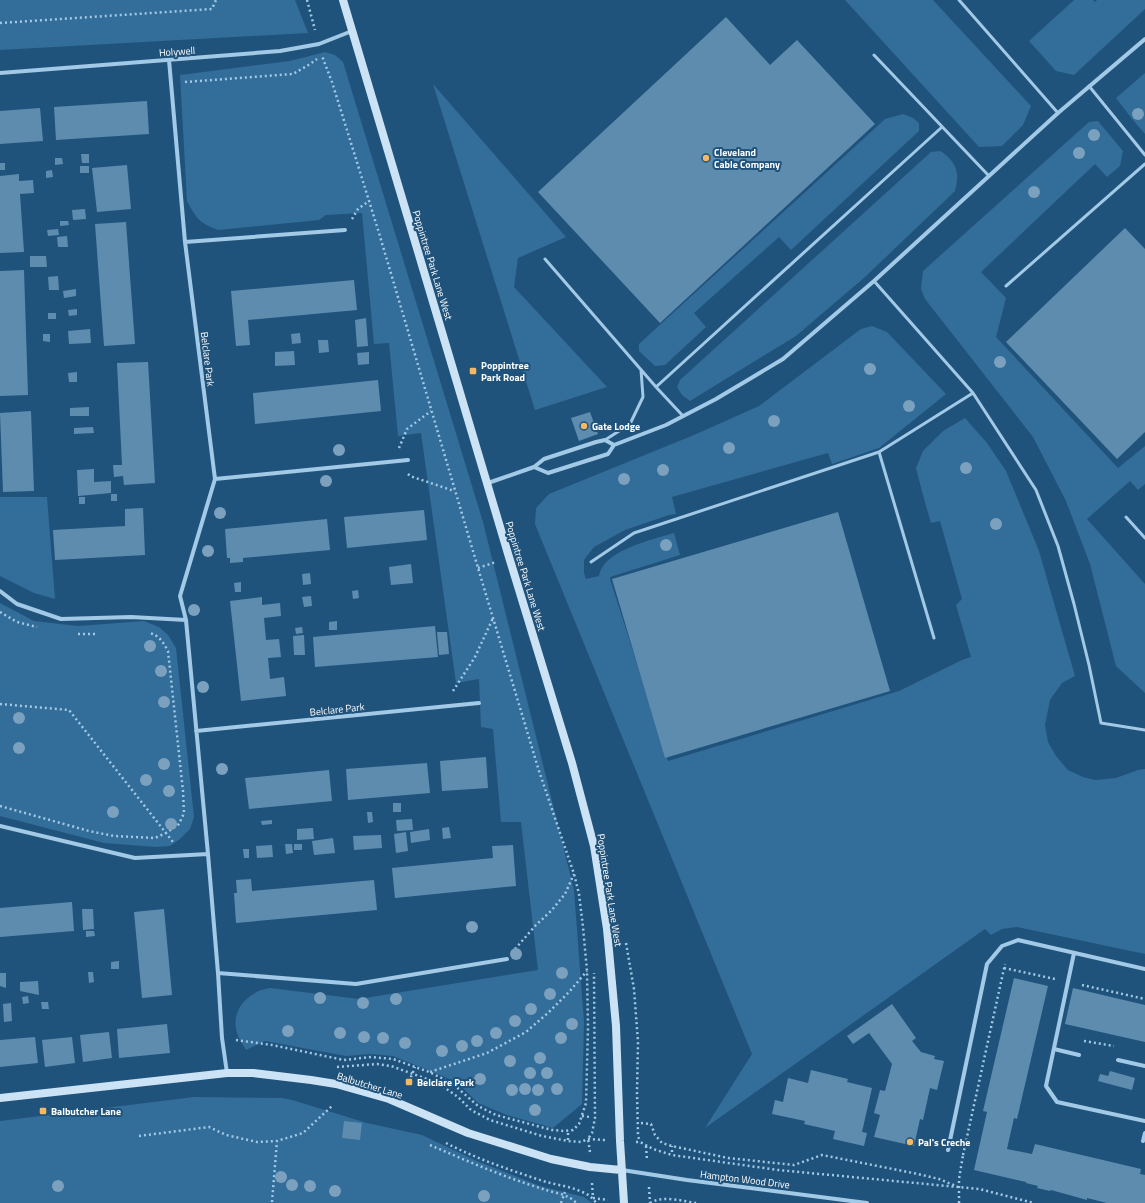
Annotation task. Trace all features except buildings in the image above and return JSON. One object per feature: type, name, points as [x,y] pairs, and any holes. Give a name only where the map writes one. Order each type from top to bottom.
[{"type":"street","name":"Poppintree Park Lane West","points":[[343,0],[572,763],[594,846],[607,929],[615,1019],[622,1170]]},
{"type":"street","name":"Holywell","points":[[0,73],[280,51],[319,44],[352,31]]},
{"type":"street","points":[[534,467],[548,473],[608,454],[614,445],[666,425],[716,400],[783,358],[874,281],[1058,113],[1145,39]]},
{"type":"street","name":"Belclare Park","points":[[169,60],[185,242],[215,479],[180,596],[186,620],[208,854],[222,1038],[227,1073]]},
{"type":"street","points":[[185,242],[345,230]]},
{"type":"street","points":[[488,483],[534,467],[544,459],[596,442],[605,440],[614,445]]},
{"type":"street","points":[[215,479],[408,460]]},
{"type":"street","points":[[0,591],[17,604],[61,619],[131,617],[186,620]]},
{"type":"street","name":"Belclare Park","points":[[196,731],[479,703]]},
{"type":"street","points":[[0,826],[135,858],[208,854]]},
{"type":"street","points":[[948,1150],[987,964],[1002,946],[1018,940],[1145,969]]},
{"type":"street","points":[[1074,953],[1046,1086],[1057,1102],[1145,1121]]},
{"type":"street","points":[[218,973],[356,984],[508,959]]},
{"type":"street","points":[[1054,1049],[1079,1055]]},
{"type":"street","points":[[1118,1060],[1145,1066]]},
{"type":"street","name":"Balbutcher Lane","points":[[0,1098],[227,1073],[254,1073],[336,1084],[390,1099],[468,1133],[551,1159],[590,1167],[622,1170]]},
{"type":"street","points":[[1143,1141],[1145,1134]]},
{"type":"street","points":[[622,1170],[624,1203]]},
{"type":"street","name":"Hampton Wood Drive","points":[[622,1170],[687,1180],[867,1203]]},
{"type":"lane","points":[[959,0],[1058,113]]},
{"type":"lane","points":[[874,55],[989,176]]},
{"type":"lane","points":[[1089,86],[1145,155]]},
{"type":"lane","points":[[656,387],[942,127]]},
{"type":"lane","points":[[1006,286],[1145,164]]},
{"type":"lane","points":[[545,259],[683,416]]},
{"type":"lane","points":[[874,281],[973,393],[1036,490],[1058,546],[1087,657],[1101,723],[1145,730]]},
{"type":"lane","points":[[605,440],[630,424],[643,397],[641,369]]},
{"type":"lane","points":[[591,562],[634,533],[879,452],[973,393]]},
{"type":"lane","points":[[879,452],[934,638]]},
{"type":"lane","points":[[1126,517],[1145,538]]},
{"type":"path","points":[[0,23],[212,9],[216,0]]},
{"type":"path","points":[[222,1038],[272,1045],[344,1060],[371,1057],[392,1059],[429,1072],[452,1083],[478,1106],[496,1115],[552,1130],[573,1130],[579,1124],[586,1103],[588,1028],[586,971],[579,894],[574,874],[539,771],[369,201],[332,82],[321,53]]},
{"type":"path","points":[[345,230],[358,209],[369,201]]},
{"type":"path","points":[[432,410],[407,429],[393,461],[410,476],[455,491]]},
{"type":"path","points":[[0,612],[17,622],[38,628]]},
{"type":"path","points":[[444,706],[475,658],[493,618]]},
{"type":"path","points":[[77,634],[99,633]]},
{"type":"path","points":[[0,806],[114,836],[155,838],[166,833],[179,824],[184,813],[183,791],[168,651],[163,642],[155,634],[148,633]]},
{"type":"path","points":[[0,704],[69,710],[183,855]]},
{"type":"path","points":[[508,959],[536,925],[556,906],[565,894],[574,874]]},
{"type":"path","points":[[958,1203],[959,1179],[963,1155],[1010,943]]},
{"type":"path","points":[[590,1151],[588,1139],[592,1133],[595,1118],[593,966]]},
{"type":"path","points":[[429,1072],[487,1053],[526,1032],[569,992],[586,971]]},
{"type":"path","points":[[1079,1055],[1082,1040],[1121,1047],[1118,1060]]},
{"type":"path","points":[[409,1082],[415,1067]]},
{"type":"path","points":[[637,1092],[638,1136],[640,1142],[646,1146],[672,1155],[778,1170],[979,1189],[1034,1203]]},
{"type":"path","points":[[139,1136],[209,1127],[226,1135],[257,1142],[277,1141],[303,1133],[332,1106]]},
{"type":"path","points":[[582,1116],[590,1117]]},
{"type":"path","points":[[641,1123],[651,1124],[654,1135],[662,1143],[728,1158],[794,1166],[822,1155],[939,1178],[959,1188]]},
{"type":"path","points":[[568,1130],[568,1140]]},
{"type":"path","points":[[542,1136],[581,1142],[588,1139],[598,1139]]},
{"type":"path","points":[[272,1202],[277,1141]]},
{"type":"path","points":[[430,1145],[513,1179],[564,1193],[576,1203]]},
{"type":"path","points":[[646,1146],[646,1156]]},
{"type":"path","points":[[672,1146],[672,1152]]},
{"type":"path","points":[[948,1150],[963,1155]]},
{"type":"path","points":[[547,1182],[582,1192],[593,1198],[601,1199]]},
{"type":"path","points":[[592,1187],[593,1198],[596,1203]]},
{"type":"path","points":[[649,1192],[650,1203],[655,1200],[664,1199],[696,1203]]},
{"type":"path","points":[[561,1203],[564,1193]]},
{"type":"shaded area","points":[[0,0],[295,0],[308,33],[0,50]]},
{"type":"shaded area","points":[[845,0],[933,0],[1031,106],[1023,125],[1002,146],[979,147]]},
{"type":"shaded area","points":[[1074,0],[1093,0],[1095,2],[1097,0],[1145,0],[1145,9],[1074,75],[1056,71],[1029,41]]},
{"type":"shaded area","points":[[325,52],[335,55],[343,62],[483,522],[574,890],[584,1022],[582,1104],[553,1128],[507,1115],[478,1103],[457,1082],[393,1056],[371,1054],[346,1056],[265,1041],[246,1050],[236,1029],[236,1017],[245,1001],[257,992],[270,988],[359,999],[538,970],[521,822],[501,822],[493,729],[481,727],[479,679],[456,683],[421,433],[398,436],[389,343],[374,344],[362,213],[326,215],[319,220],[218,230],[202,222],[193,212],[187,201],[180,75],[290,61]]},
{"type":"shaded area","points":[[1145,73],[1145,134],[1116,98]]},
{"type":"shaded area","points":[[433,84],[566,237],[518,258],[514,287],[607,387],[535,410]]},
{"type":"shaded area","points":[[903,114],[913,118],[919,123],[919,131],[791,250],[779,237],[694,313],[706,327],[665,365],[655,366],[639,351],[639,344],[885,119]]},
{"type":"shaded area","points":[[1098,121],[1123,151],[1120,166],[1107,177],[1095,164],[981,272],[1006,298],[996,337],[1118,468],[1145,446],[1145,484],[1138,490],[1130,481],[1087,519],[1145,584],[1145,693],[1116,666],[1090,564],[1066,501],[1033,437],[925,299],[921,289],[923,271],[1089,122]]},
{"type":"shaded area","points":[[940,151],[949,157],[955,167],[957,178],[955,191],[865,277],[796,336],[690,401],[682,395],[677,387],[680,380],[931,152]]},
{"type":"shaded area","points":[[872,326],[887,332],[946,394],[879,448],[832,464],[828,453],[672,497],[676,514],[625,530],[594,547],[584,560],[584,573],[586,579],[599,576],[602,567],[609,559],[630,547],[674,533],[680,555],[610,577],[668,761],[899,691],[971,657],[956,605],[962,599],[940,521],[931,523],[916,468],[923,451],[943,431],[965,418],[987,443],[1006,471],[1039,551],[1075,676],[1062,683],[1050,700],[1045,725],[1048,742],[1056,756],[1068,770],[1083,777],[1095,780],[1116,778],[1145,769],[1145,954],[1017,927],[1002,929],[991,935],[985,929],[705,1128],[752,1054],[535,524],[536,508],[549,494],[694,435],[759,406],[861,329]]},
{"type":"shaded area","points":[[0,497],[47,497],[55,599],[34,593],[0,576]]},
{"type":"shaded area","points":[[0,603],[34,621],[78,626],[144,621],[159,627],[168,635],[176,648],[194,817],[190,829],[180,839],[170,846],[156,847],[104,843],[0,816]]},
{"type":"shaded area","points":[[194,1097],[282,1098],[292,1100],[367,1123],[422,1135],[477,1161],[540,1186],[584,1197],[592,1203],[0,1203],[0,1121]]},
{"type":"place","name":"Cleveland Cable Company","points":[[706,158]]},
{"type":"place","name":"Poppintree Park Road","points":[[473,371]]},
{"type":"place","name":"Gate Lodge","points":[[584,426]]},
{"type":"place","name":"Belclare Park","points":[[409,1082]]},
{"type":"place","name":"Balbutcher Lane","points":[[43,1111]]},
{"type":"place","name":"Pal's Creche","points":[[910,1142]]}]
